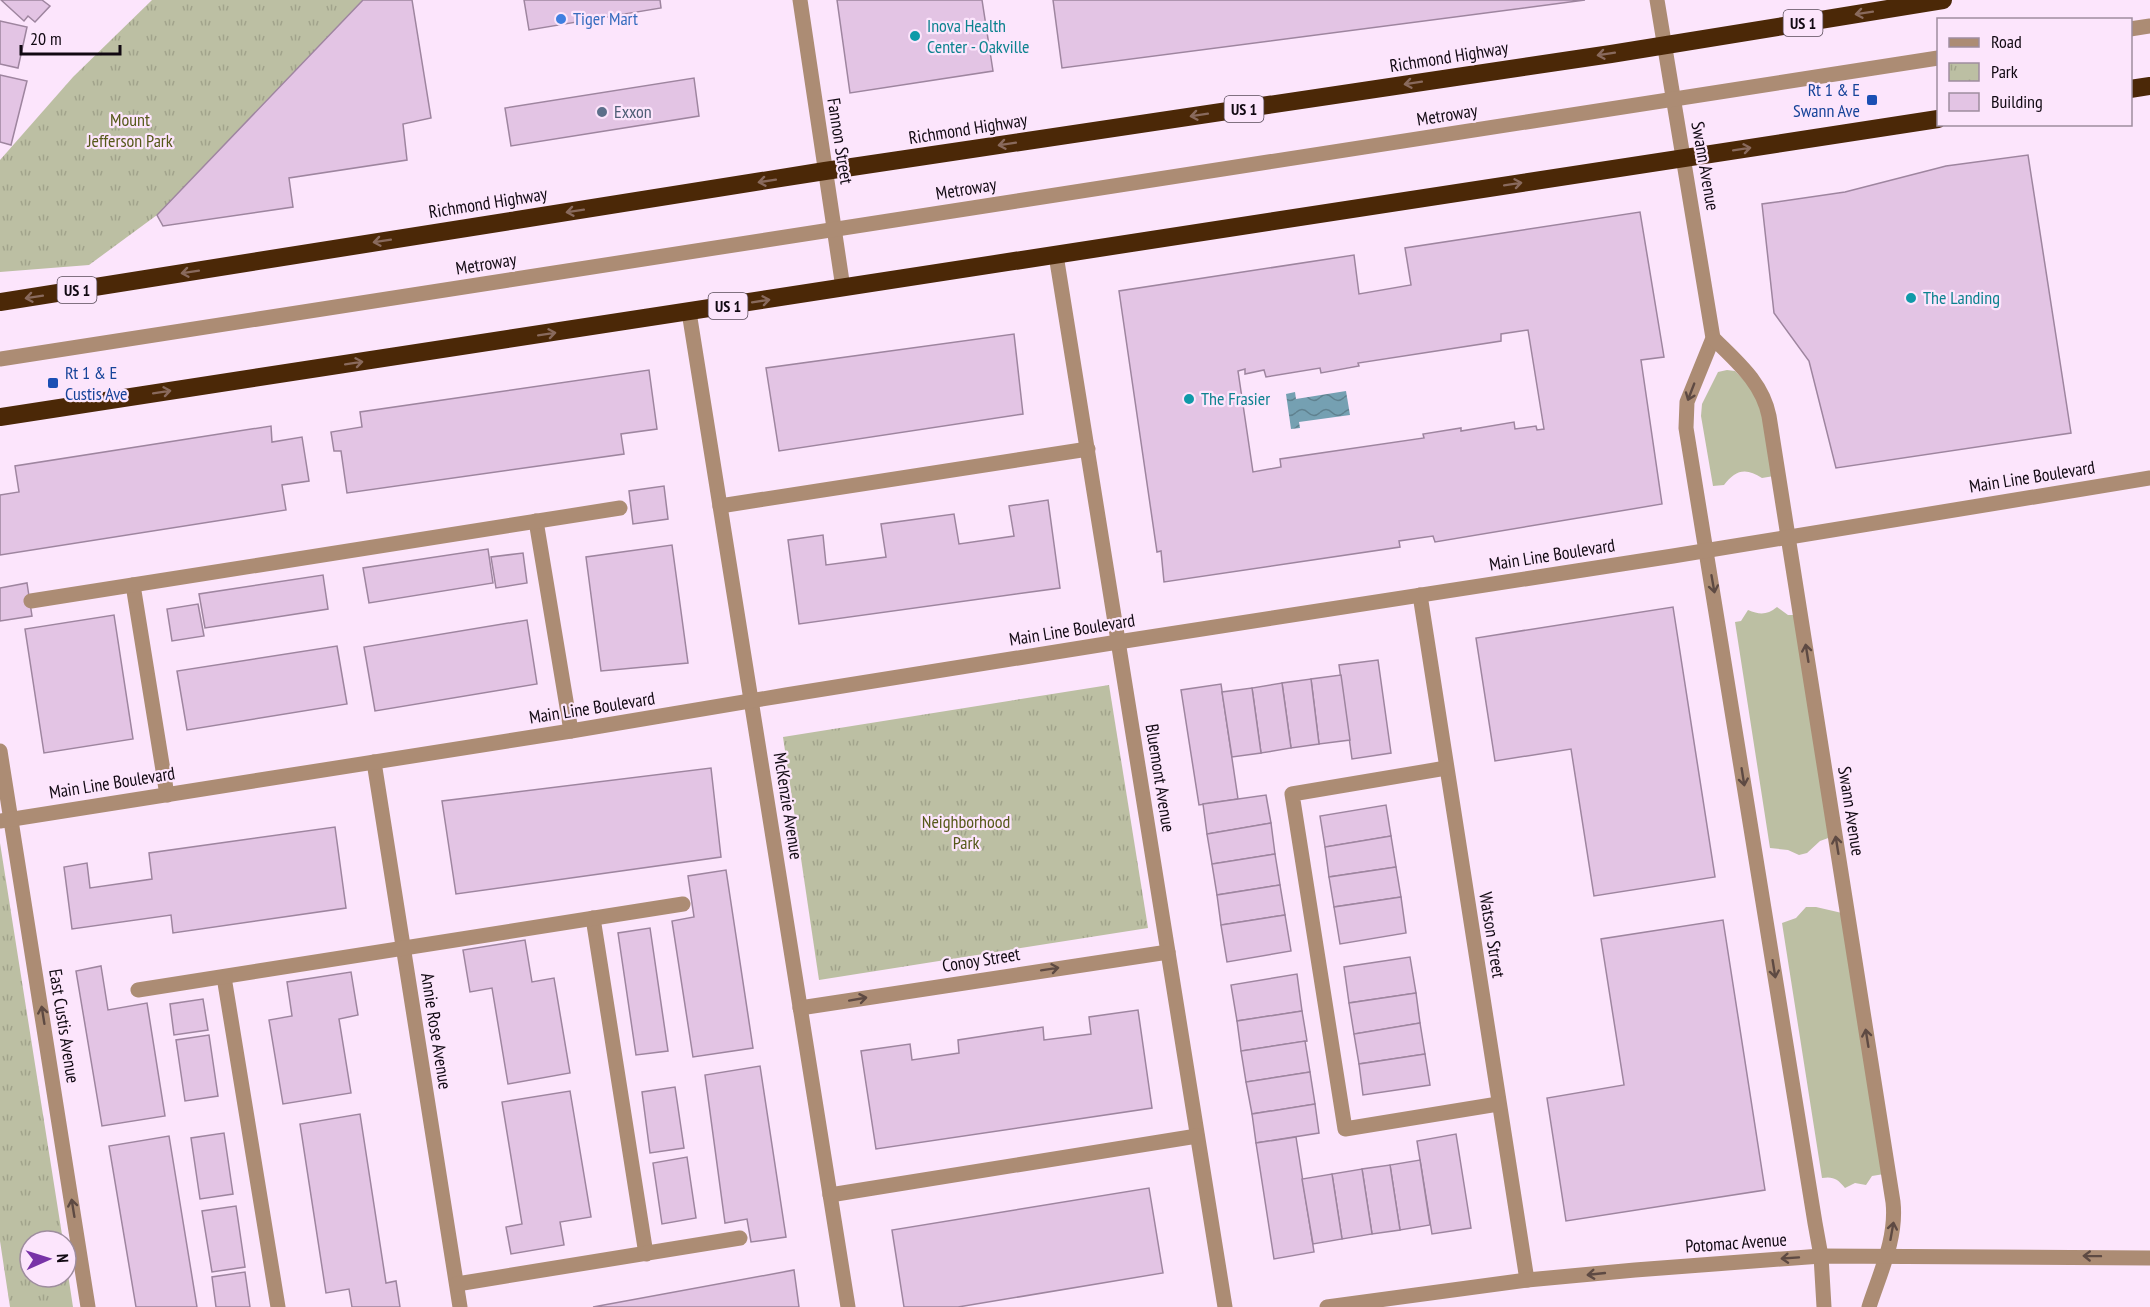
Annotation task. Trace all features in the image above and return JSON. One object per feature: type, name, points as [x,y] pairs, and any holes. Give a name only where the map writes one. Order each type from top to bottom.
[{"type":"highway","name":"Richmond Highway","points":[[0,302],[825,171],[1664,45],[1943,0]]},
{"type":"highway","points":[[2132,89],[2150,86]]},
{"type":"highway","name":"US 1","points":[[0,417],[1937,119]]},
{"type":"street","name":"Fannon Street","points":[[800,0],[843,288]]},
{"type":"street","name":"Swann Avenue","points":[[1657,0],[1713,338],[1751,377],[1766,400],[1893,1202],[1894,1220],[1886,1255],[1869,1307]]},
{"type":"street","points":[[2132,29],[2150,26]]},
{"type":"street","name":"Metroway","points":[[0,359],[1937,58]]},
{"type":"street","name":"Bluemont Avenue","points":[[1056,255],[1225,1307]]},
{"type":"street","name":"McKenzie Avenue","points":[[689,312],[848,1307]]},
{"type":"street","points":[[1713,338],[1687,402],[1685,416],[1821,1256],[1824,1307]]},
{"type":"street","points":[[720,506],[1088,449]]},
{"type":"street","name":"Main Line Boulevard","points":[[5,820],[571,732],[751,700],[1707,551],[2150,478]]},
{"type":"street","points":[[31,601],[620,508]]},
{"type":"street","points":[[536,521],[571,732]]},
{"type":"street","points":[[133,585],[167,795]]},
{"type":"street","name":"Watson Street","points":[[1420,595],[1527,1281]]},
{"type":"street","name":"East Custis Avenue","points":[[0,751],[5,820],[88,1307]]},
{"type":"street","name":"Annie Rose Avenue","points":[[374,762],[460,1307]]},
{"type":"street","points":[[1446,768],[1292,794],[1345,1130],[1498,1104]]},
{"type":"street","points":[[138,990],[683,904]]},
{"type":"street","points":[[593,918],[646,1254]]},
{"type":"street","name":"Conoy Street","points":[[800,1008],[1168,952]]},
{"type":"street","points":[[224,977],[278,1307]]},
{"type":"street","points":[[830,1195],[1197,1136]]},
{"type":"street","points":[[457,1284],[740,1238]]},
{"type":"street","name":"Potomac Avenue","points":[[1327,1307],[1527,1281],[1635,1270],[1821,1256],[2150,1258]]},
{"type":"green space","name":"Mount Jefferson Park","points":[[152,0],[363,0],[157,215],[89,265],[0,272],[0,160],[73,77]]},
{"type":"green space","points":[[1735,371],[1758,394],[1774,476],[1762,478],[1746,471],[1732,476],[1724,485],[1713,486],[1701,416],[1702,404],[1718,372]]},
{"type":"green space","points":[[1777,607],[1788,615],[1795,615],[1831,837],[1820,841],[1807,853],[1799,855],[1788,850],[1770,848],[1735,622],[1741,621],[1748,610],[1763,613],[1770,612]]},
{"type":"green space","name":"Neighborhood Park","points":[[1109,685],[1148,928],[819,980],[783,737]]},
{"type":"green space","points":[[0,843],[61,1229],[18,1229],[18,1289],[70,1289],[73,1307],[10,1307],[0,1241]]},
{"type":"green space","points":[[1806,907],[1842,913],[1884,1174],[1872,1176],[1866,1185],[1855,1183],[1845,1188],[1835,1179],[1822,1178],[1782,923],[1796,918]]},
{"type":"water","points":[[1346,391],[1350,415],[1299,422],[1300,428],[1291,429],[1286,394],[1295,392],[1296,399]]},
{"type":"building","points":[[1,0],[42,0],[50,6],[35,22],[28,16],[24,21]]},
{"type":"building","points":[[363,0],[412,0],[431,118],[403,124],[407,160],[289,178],[293,207],[163,226],[157,215]]},
{"type":"building","name":"Tiger Mart","points":[[524,0],[660,0],[661,8],[529,30]]},
{"type":"building","name":"Inova Health Center - Oakville","points":[[837,0],[982,0],[993,71],[850,93]]},
{"type":"building","points":[[1053,0],[1585,0],[1062,68]]},
{"type":"building","points":[[0,21],[27,27],[18,68],[0,64]]},
{"type":"building","points":[[0,75],[27,81],[11,145],[0,142]]},
{"type":"building","name":"Exxon","points":[[694,78],[699,116],[511,146],[505,108]]},
{"type":"building","name":"The Landing","points":[[2028,155],[2071,433],[1836,468],[1809,361],[1774,313],[1762,204],[1845,192],[1946,166]]},
{"type":"building","name":"The Frasier","points":[[1640,212],[1664,357],[1641,360],[1662,504],[1435,542],[1433,536],[1399,541],[1400,547],[1164,582],[1161,551],[1157,552],[1119,291],[1354,255],[1359,294],[1411,285],[1405,248]],"holes":[[[1528,330],[1544,429],[1537,430],[1536,426],[1515,429],[1514,422],[1461,431],[1461,428],[1423,434],[1424,438],[1280,459],[1281,467],[1253,472],[1238,371],[1245,369],[1245,374],[1264,370],[1266,377],[1320,368],[1321,373],[1359,366],[1358,363],[1501,341],[1501,334]]]},
{"type":"building","points":[[1014,334],[1023,414],[779,451],[766,368]]},
{"type":"building","points":[[649,370],[657,429],[621,434],[624,454],[347,493],[341,451],[334,451],[331,432],[362,427],[360,412]]},
{"type":"building","points":[[271,426],[272,442],[302,437],[309,481],[282,485],[286,510],[0,555],[0,495],[19,492],[15,466]]},
{"type":"building","points":[[664,486],[668,519],[633,524],[629,491]]},
{"type":"building","points":[[1048,500],[1060,588],[799,624],[788,540],[823,535],[826,565],[886,557],[881,524],[954,514],[959,544],[1014,536],[1009,506]]},
{"type":"building","points":[[672,545],[688,663],[601,671],[586,557]]},
{"type":"building","points":[[488,549],[493,583],[369,603],[363,568]]},
{"type":"building","points":[[523,553],[527,583],[496,588],[491,557]]},
{"type":"building","points":[[323,575],[328,609],[205,628],[199,594]]},
{"type":"building","points":[[27,583],[32,616],[0,621],[0,588]]},
{"type":"building","points":[[198,604],[204,636],[172,641],[167,609]]},
{"type":"building","points":[[1673,607],[1715,877],[1594,896],[1571,749],[1495,761],[1476,638]]},
{"type":"building","points":[[114,615],[133,739],[44,753],[25,629]]},
{"type":"building","points":[[527,620],[537,684],[375,711],[364,647]]},
{"type":"building","points":[[337,646],[347,704],[187,730],[177,671]]},
{"type":"building","points":[[1378,660],[1391,753],[1352,759],[1339,665]]},
{"type":"building","points":[[1341,675],[1350,740],[1319,744],[1311,679]]},
{"type":"building","points":[[1311,679],[1319,744],[1291,748],[1282,683]]},
{"type":"building","points":[[1282,683],[1291,748],[1261,753],[1252,688]]},
{"type":"building","points":[[1221,684],[1238,799],[1199,805],[1181,690]]},
{"type":"building","points":[[1252,688],[1261,753],[1232,757],[1222,692]]},
{"type":"building","points":[[711,768],[721,857],[456,894],[442,801]]},
{"type":"building","points":[[1266,795],[1271,823],[1207,834],[1203,804]]},
{"type":"building","points":[[1386,805],[1391,836],[1325,847],[1320,816]]},
{"type":"building","points":[[1271,823],[1275,854],[1212,864],[1207,834]]},
{"type":"building","points":[[335,827],[346,908],[173,933],[171,915],[72,929],[64,867],[87,863],[90,888],[152,879],[149,853]]},
{"type":"building","points":[[1391,836],[1396,867],[1329,877],[1325,847]]},
{"type":"building","points":[[1275,854],[1280,885],[1217,895],[1212,864]]},
{"type":"building","points":[[1396,867],[1401,897],[1334,907],[1329,877]]},
{"type":"building","points":[[726,870],[753,1048],[693,1057],[672,921],[694,917],[688,876]]},
{"type":"building","points":[[1280,885],[1285,915],[1221,925],[1217,895]]},
{"type":"building","points":[[1401,897],[1406,933],[1340,944],[1334,907]]},
{"type":"building","points":[[1285,915],[1291,951],[1227,962],[1221,925]]},
{"type":"building","points":[[1723,920],[1765,1190],[1566,1221],[1547,1098],[1624,1085],[1601,939]]},
{"type":"building","points":[[650,928],[668,1051],[636,1055],[618,933]]},
{"type":"building","points":[[525,940],[532,982],[554,978],[570,1073],[508,1084],[492,988],[470,992],[463,950]]},
{"type":"building","points":[[1410,957],[1416,993],[1349,1003],[1344,967]]},
{"type":"building","points":[[101,966],[108,1010],[147,1003],[165,1116],[102,1126],[76,971]]},
{"type":"building","points":[[351,972],[358,1015],[339,1019],[351,1093],[283,1104],[269,1020],[292,1016],[287,982]]},
{"type":"building","points":[[1297,974],[1302,1011],[1237,1021],[1231,985]]},
{"type":"building","points":[[1416,993],[1420,1023],[1354,1034],[1349,1003]]},
{"type":"building","points":[[203,999],[208,1030],[174,1035],[170,1004]]},
{"type":"building","points":[[1138,1010],[1152,1108],[876,1149],[861,1051],[910,1044],[912,1060],[959,1053],[958,1040],[1043,1027],[1044,1040],[1091,1034],[1089,1017]]},
{"type":"building","points":[[1302,1011],[1307,1041],[1241,1051],[1237,1021]]},
{"type":"building","points":[[1420,1023],[1425,1054],[1359,1064],[1354,1034]]},
{"type":"building","points":[[209,1035],[218,1096],[185,1101],[176,1040]]},
{"type":"building","points":[[1305,1041],[1310,1072],[1246,1082],[1241,1051]]},
{"type":"building","points":[[1425,1054],[1430,1085],[1363,1095],[1359,1064]]},
{"type":"building","points":[[760,1066],[786,1237],[751,1242],[747,1219],[725,1223],[705,1075]]},
{"type":"building","points":[[1310,1072],[1315,1104],[1252,1114],[1246,1082]]},
{"type":"building","points":[[675,1087],[684,1148],[650,1153],[642,1092]]},
{"type":"building","points":[[570,1091],[591,1217],[560,1222],[564,1245],[511,1254],[506,1227],[522,1224],[502,1102]]},
{"type":"building","points":[[1315,1104],[1319,1133],[1256,1143],[1252,1114]]},
{"type":"building","points":[[360,1114],[386,1283],[396,1281],[400,1307],[352,1307],[349,1289],[326,1293],[300,1124]]},
{"type":"building","points":[[224,1133],[233,1194],[200,1199],[191,1138]]},
{"type":"building","points":[[1456,1134],[1471,1228],[1432,1234],[1417,1141]]},
{"type":"building","points":[[169,1136],[197,1307],[136,1307],[109,1146]]},
{"type":"building","points":[[1296,1137],[1314,1252],[1274,1259],[1256,1143]]},
{"type":"building","points":[[687,1157],[696,1218],[662,1224],[653,1163]]},
{"type":"building","points":[[1420,1160],[1430,1225],[1400,1230],[1390,1165]]},
{"type":"building","points":[[1390,1165],[1400,1230],[1372,1234],[1362,1169]]},
{"type":"building","points":[[1362,1169],[1372,1234],[1342,1239],[1332,1174]]},
{"type":"building","points":[[1332,1174],[1342,1239],[1313,1244],[1302,1179]]},
{"type":"building","points":[[1149,1188],[1163,1273],[958,1307],[904,1307],[892,1230]]},
{"type":"building","points":[[236,1206],[245,1267],[212,1272],[202,1211]]},
{"type":"building","points":[[794,1270],[799,1307],[593,1307]]},
{"type":"building","points":[[245,1272],[250,1307],[216,1307],[212,1277]]},
{"type":"place","name":"Tiger Mart","points":[[561,19]]},
{"type":"place","name":"Inova Health Center - Oakville","points":[[915,36]]},
{"type":"place","name":"Rt 1 & E Swann Ave","points":[[1872,100]]},
{"type":"place","name":"Exxon","points":[[602,112]]},
{"type":"place","name":"The Landing","points":[[1911,298]]},
{"type":"place","name":"Rt 1 & E Custis Ave","points":[[53,383]]},
{"type":"place","name":"The Frasier","points":[[1189,399]]}]
